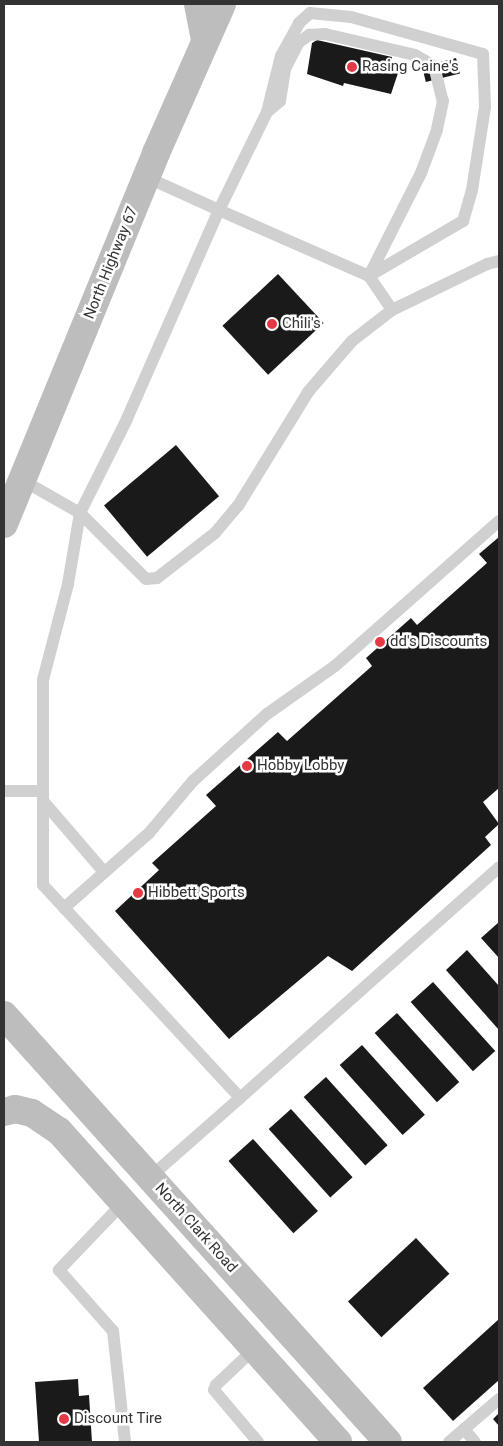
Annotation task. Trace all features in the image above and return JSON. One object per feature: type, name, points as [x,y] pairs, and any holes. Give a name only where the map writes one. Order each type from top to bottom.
[{"type":"main road","points":[[198,4],[206,41]]},
{"type":"main road","name":"North Highway 67","points":[[4,524],[146,177],[222,4]]},
{"type":"main road","name":"North Clark Road","points":[[4,1014],[388,1442]]},
{"type":"main road","points":[[4,1112],[15,1109],[32,1113],[59,1132],[253,1350],[338,1442]]},
{"type":"main road","points":[[122,1203],[150,1177]]},
{"type":"main road","points":[[253,1350],[282,1324]]},
{"type":"lane","points":[[240,1098],[43,885],[43,680],[68,584],[80,513],[127,419],[219,210],[267,112],[281,56],[299,23],[310,13],[351,17],[483,54],[485,108],[463,221],[369,276]]},
{"type":"lane","points":[[267,112],[280,101],[285,69],[298,43],[309,35],[325,34],[415,54],[434,66],[443,101],[437,130],[421,173],[369,276]]},
{"type":"lane","points":[[146,177],[369,276],[392,310]]},
{"type":"lane","points":[[22,480],[80,513],[136,571],[146,579],[156,578],[215,533],[238,506],[308,392],[352,341],[392,310],[470,271],[499,261]]},
{"type":"lane","points":[[64,908],[149,832],[193,780],[260,721],[336,666],[499,521]]},
{"type":"lane","points":[[4,791],[43,796],[104,872]]},
{"type":"lane","points":[[150,1177],[499,867]]},
{"type":"lane","points":[[122,1203],[59,1270],[112,1331],[125,1442]]},
{"type":"lane","points":[[253,1350],[216,1385],[214,1390],[258,1442]]},
{"type":"lane","points":[[449,1442],[499,1399]]},
{"type":"lane","points":[[464,1430],[475,1442]]},
{"type":"building","name":"Rasing Caine's","points":[[317,40],[392,57],[391,61],[397,62],[395,72],[398,73],[391,94],[344,83],[343,86],[307,74],[312,43]]},
{"type":"building","points":[[456,58],[460,74],[426,82],[422,66]]},
{"type":"building","name":"Chili's","points":[[278,274],[324,323],[268,375],[222,326]]},
{"type":"building","points":[[176,445],[219,496],[147,557],[104,505]]},
{"type":"building","points":[[499,537],[499,788],[483,802],[499,824],[485,837],[491,845],[352,971],[328,956],[229,1039],[115,911],[159,870],[152,863],[216,806],[206,795],[278,732],[287,741],[372,666],[366,658],[411,618],[417,625],[487,563],[479,554]]},
{"type":"building","points":[[499,922],[499,958],[481,938]]},
{"type":"building","points":[[467,950],[499,986],[499,1030],[446,970]]},
{"type":"building","points":[[433,982],[495,1051],[473,1071],[411,1002]]},
{"type":"building","points":[[397,1013],[459,1082],[437,1102],[375,1033]]},
{"type":"building","points":[[362,1045],[425,1115],[403,1135],[340,1065]]},
{"type":"building","points":[[326,1077],[388,1145],[365,1165],[304,1097]]},
{"type":"building","points":[[291,1109],[353,1177],[330,1197],[269,1129]]},
{"type":"building","points":[[253,1139],[318,1211],[293,1233],[228,1161]]},
{"type":"building","points":[[416,1238],[449,1274],[381,1337],[348,1301]]},
{"type":"building","points":[[499,1319],[499,1380],[453,1421],[423,1388]]},
{"type":"building","name":"Discount Tire","points":[[78,1379],[79,1396],[89,1395],[92,1442],[39,1442],[35,1382]]},
{"type":"building","points":[[499,1413],[499,1426],[493,1419]]},
{"type":"place","name":"Rasing Caine's","points":[[352,67]]},
{"type":"place","name":"Chili's","points":[[272,324]]},
{"type":"place","name":"dd's Discounts","points":[[380,642]]},
{"type":"place","name":"Hobby Lobby","points":[[247,766]]},
{"type":"place","name":"Hibbett Sports","points":[[138,893]]},
{"type":"place","name":"Discount Tire","points":[[64,1419]]}]
